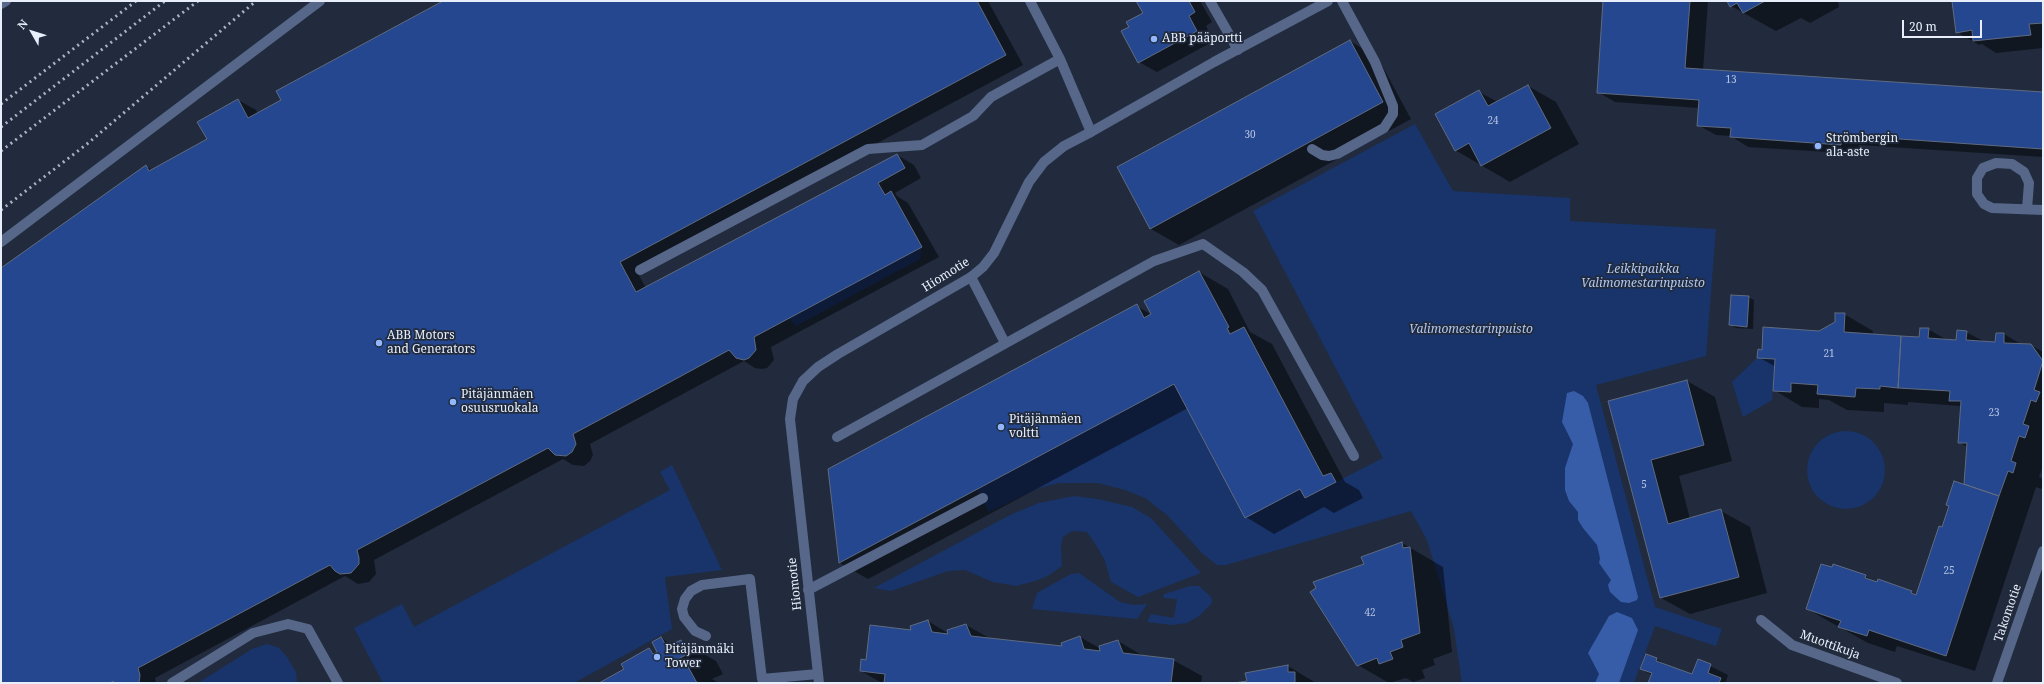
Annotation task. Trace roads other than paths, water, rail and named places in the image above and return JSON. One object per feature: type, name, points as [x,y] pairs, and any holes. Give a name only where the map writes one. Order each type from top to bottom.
[{"type":"street","points":[[1,4],[6,1]]},
{"type":"street","points":[[1,242],[320,1]]},
{"type":"street","points":[[1030,1],[1060,59],[1091,132]]},
{"type":"street","points":[[1210,1],[1238,50]]},
{"type":"street","name":"Hiomotie","points":[[818,678],[790,418],[793,399],[802,381],[818,367],[972,277],[994,253],[1028,182],[1044,162],[1064,146],[1328,1]]},
{"type":"street","points":[[1312,149],[1322,155],[1329,156],[1337,154],[1384,128],[1393,114],[1393,106],[1390,97],[1375,62],[1342,1]]},
{"type":"street","points":[[640,270],[868,150],[922,144],[973,116],[991,97],[1060,59]]},
{"type":"street","points":[[2027,209],[2029,183],[2024,172],[2012,164],[1996,163],[1983,168],[1977,178],[1976,194],[1984,204],[1992,208],[2043,210]]},
{"type":"street","points":[[837,437],[1154,261],[1203,244],[1243,272],[1262,290],[1354,456]]},
{"type":"street","points":[[972,277],[1005,343]]},
{"type":"street","points":[[808,590],[983,498]]},
{"type":"street","name":"Takomotie","points":[[1997,683],[2043,551]]},
{"type":"street","points":[[706,636],[695,631],[684,617],[682,609],[685,599],[691,591],[702,585],[750,579],[762,680],[818,678]]},
{"type":"street","name":"Muottikuja","points":[[1761,620],[1792,645],[1897,683]]},
{"type":"street","points":[[172,683],[254,633],[288,624],[308,629],[338,683]]},
{"type":"railway","points":[[1,104],[136,1]]},
{"type":"railway","points":[[1,127],[165,1]]},
{"type":"railway","points":[[1,151],[198,1]]},
{"type":"railway","points":[[1,210],[87,144],[256,1]]},
{"type":"place","name":"ABB pääportti","points":[[1154,39]]},
{"type":"place","name":"Strömbergin ala-aste","points":[[1818,146]]},
{"type":"place","name":"ABB Motors and Generators","points":[[379,343]]},
{"type":"place","name":"Pitäjänmäen osuusruokala","points":[[453,402]]},
{"type":"place","name":"Pitäjänmäen voltti","points":[[1001,427]]},
{"type":"place","name":"Pitäjänmäki Tower","points":[[657,657]]},
{"type":"park label","name":"Leikkipaikka Valimomestarinpuisto","points":[[1643,277]]},
{"type":"park label","name":"Valimomestarinpuisto","points":[[1471,330]]}]
